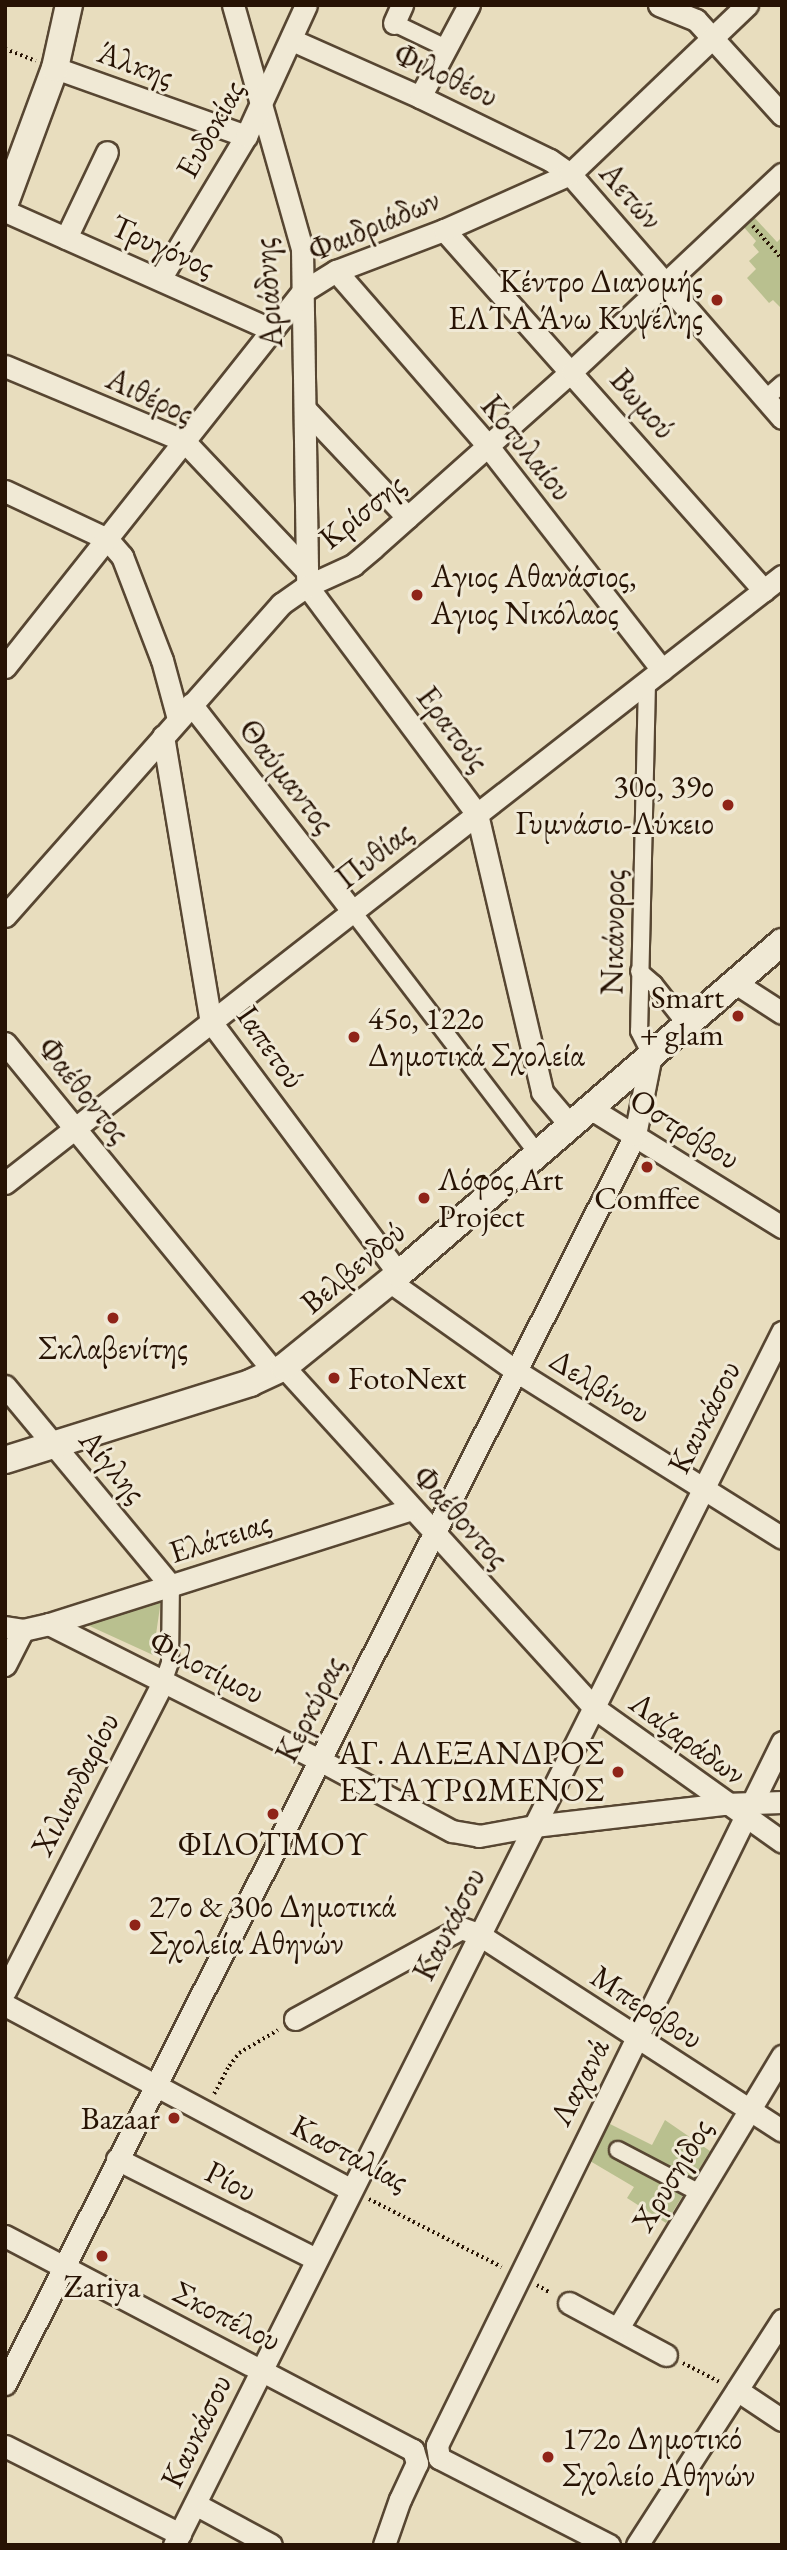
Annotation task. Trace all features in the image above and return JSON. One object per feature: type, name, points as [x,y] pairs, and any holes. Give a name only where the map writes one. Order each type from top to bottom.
[{"type":"street","points":[[5,203],[55,68],[69,5]]},
{"type":"street","name":"Αριάδνης","points":[[233,5],[302,249],[307,578]]},
{"type":"street","name":"Ευδοκίας","points":[[160,279],[246,136],[306,5]]},
{"type":"street","points":[[420,97],[469,5]]},
{"type":"street","name":"Φαιδριάδων","points":[[5,667],[302,292],[336,271],[444,230],[570,174],[747,5]]},
{"type":"street","points":[[662,6],[694,13],[782,115]]},
{"type":"street","points":[[398,14],[446,48]]},
{"type":"street","name":"Φιλοθέου","points":[[292,40],[420,97],[550,160],[570,174]]},
{"type":"street","name":"Άλκης","points":[[55,68],[246,136]]},
{"type":"street","name":"Τρυγόνος","points":[[66,238],[107,152]]},
{"type":"street","name":"Αετών","points":[[570,174],[782,418]]},
{"type":"street","name":"Κρίσσης","points":[[5,916],[185,711],[307,578],[353,565],[572,371],[782,174]]},
{"type":"street","name":"Τρυγόνος","points":[[5,211],[272,330]]},
{"type":"street","name":"Βωμού","points":[[444,230],[764,590]]},
{"type":"street","name":"Κοτυλαίου","points":[[336,271],[486,446],[654,676]]},
{"type":"street","name":"Αιθέρος","points":[[5,366],[184,441],[307,578]]},
{"type":"street","points":[[765,398],[782,384]]},
{"type":"street","points":[[305,409],[407,517]]},
{"type":"street","points":[[5,491],[107,539],[122,555],[162,660],[185,711]]},
{"type":"street","name":"Πυθίας","points":[[5,1183],[782,576]]},
{"type":"street","name":"Ερατούς","points":[[307,578],[477,814],[542,1092],[580,1116]]},
{"type":"street","name":"Νικάνορος","points":[[651,1055],[639,1031],[639,971],[654,676]]},
{"type":"street","name":"Θαύμαντος","points":[[185,711],[353,912],[537,1153]]},
{"type":"street","name":"Ιαπετού","points":[[163,736],[211,1022],[394,1278]]},
{"type":"street","name":"Βελβενδού","points":[[5,1460],[250,1383],[279,1369],[394,1278],[782,942]]},
{"type":"street","points":[[639,971],[654,984],[687,1026]]},
{"type":"street","points":[[734,982],[782,1013]]},
{"type":"street","name":"Φαέθοντος","points":[[5,1043],[279,1369],[593,1707]]},
{"type":"street","name":"Κερκύρας","points":[[5,2384],[635,1135],[651,1055]]},
{"type":"street","name":"Οστρόβου","points":[[580,1116],[635,1135],[782,1227]]},
{"type":"street","name":"Δελβίνου","points":[[394,1278],[516,1371],[782,1538]]},
{"type":"street","name":"Καυκάσου","points":[[177,2539],[782,1332]]},
{"type":"street","name":"Αίγλης","points":[[5,1387],[171,1586]]},
{"type":"street","name":"Ελάτειας","points":[[49,1624],[411,1509]]},
{"type":"street","points":[[164,1680],[170,1663],[171,1586]]},
{"type":"street","points":[[5,1665],[14,1629],[49,1624]]},
{"type":"street","name":"Φιλοτίμου","points":[[49,1624],[164,1680],[452,1831],[478,1836],[534,1826],[725,1804]]},
{"type":"street","name":"Χιλιανδαρίου","points":[[5,1991],[164,1680]]},
{"type":"street","name":"Λαζαράδων","points":[[593,1707],[725,1804],[747,1811],[782,1842]]},
{"type":"street","name":"Λαχανά","points":[[384,2545],[400,2499],[415,2469],[437,2445],[782,1742]]},
{"type":"street","points":[[747,1811],[782,1802]]},
{"type":"street","points":[[295,2019],[448,1933],[461,1927],[478,1934]]},
{"type":"street","name":"Μπερόβου","points":[[478,1934],[782,2132]]},
{"type":"street","name":"Κασταλίας","points":[[5,2005],[351,2190]]},
{"type":"street","name":"Χρυσηίδος","points":[[618,2328],[782,2056]]},
{"type":"street","points":[[618,2150],[698,2192]]},
{"type":"street","name":"Ρίου","points":[[117,2159],[316,2259]]},
{"type":"street","name":"Σκοπέλου","points":[[5,2236],[413,2450],[439,2458],[609,2545]]},
{"type":"street","points":[[569,2303],[666,2355]]},
{"type":"street","points":[[637,2545],[782,2320]]},
{"type":"street","points":[[737,2390],[782,2420]]},
{"type":"street","points":[[5,2446],[177,2539]]},
{"type":"street","points":[[195,2504],[271,2545]]},
{"type":"path","name":"Άλκης","points":[[5,48],[55,68]]},
{"type":"path","points":[[741,213],[782,258]]},
{"type":"path","points":[[205,2112],[229,2066],[239,2053],[295,2019]]},
{"type":"path","name":"Κασταλίας","points":[[351,2190],[569,2303]]},
{"type":"path","points":[[666,2355],[737,2390]]},
{"type":"green space","points":[[753,216],[777,242],[782,237],[782,309],[773,300],[769,303],[747,278],[756,269],[749,261],[759,252],[753,245],[756,241],[742,225]]},
{"type":"green space","points":[[161,1600],[153,1655],[83,1623]]},
{"type":"green space","points":[[665,2120],[710,2151],[666,2223],[627,2198],[634,2187],[590,2161],[606,2122],[652,2145]]},
{"type":"place","name":"Κέντρο Διανομής ΕΛΤΑ Άνω Κυψέλης","points":[[717,300]]},
{"type":"place","name":"Αγιος Αθανάσιος, Αγιος Νικόλαος","points":[[417,595]]},
{"type":"place","name":"30ο, 39ο Γυμνάσιο-Λύκειο","points":[[728,805]]},
{"type":"place","name":"Smart + glam","points":[[738,1016]]},
{"type":"place","name":"45ο, 122ο Δημοτικά Σχολεία","points":[[354,1037]]},
{"type":"place","name":"Comffee","points":[[647,1167]]},
{"type":"place","name":"Λόφος Art Project","points":[[424,1198]]},
{"type":"place","name":"Σκλαβενίτης","points":[[113,1318]]},
{"type":"place","name":"FotoNext","points":[[334,1378]]},
{"type":"place","name":"ΑΓ. ΑΛΕΞΑΝΔΡΟΣ ΕΣΤΑΥΡΩΜΕΝΟΣ","points":[[618,1772]]},
{"type":"place","name":"ΦΙΛΟΤΙΜΟΥ","points":[[273,1814]]},
{"type":"place","name":"27ο & 30ο Δημοτικά Σχολεία Αθηνών","points":[[135,1925]]},
{"type":"place","name":"Bazaar","points":[[174,2118]]},
{"type":"place","name":"Zariya","points":[[102,2256]]},
{"type":"place","name":"172ο Δημοτικό Σχολείο Αθηνών","points":[[548,2457]]}]
